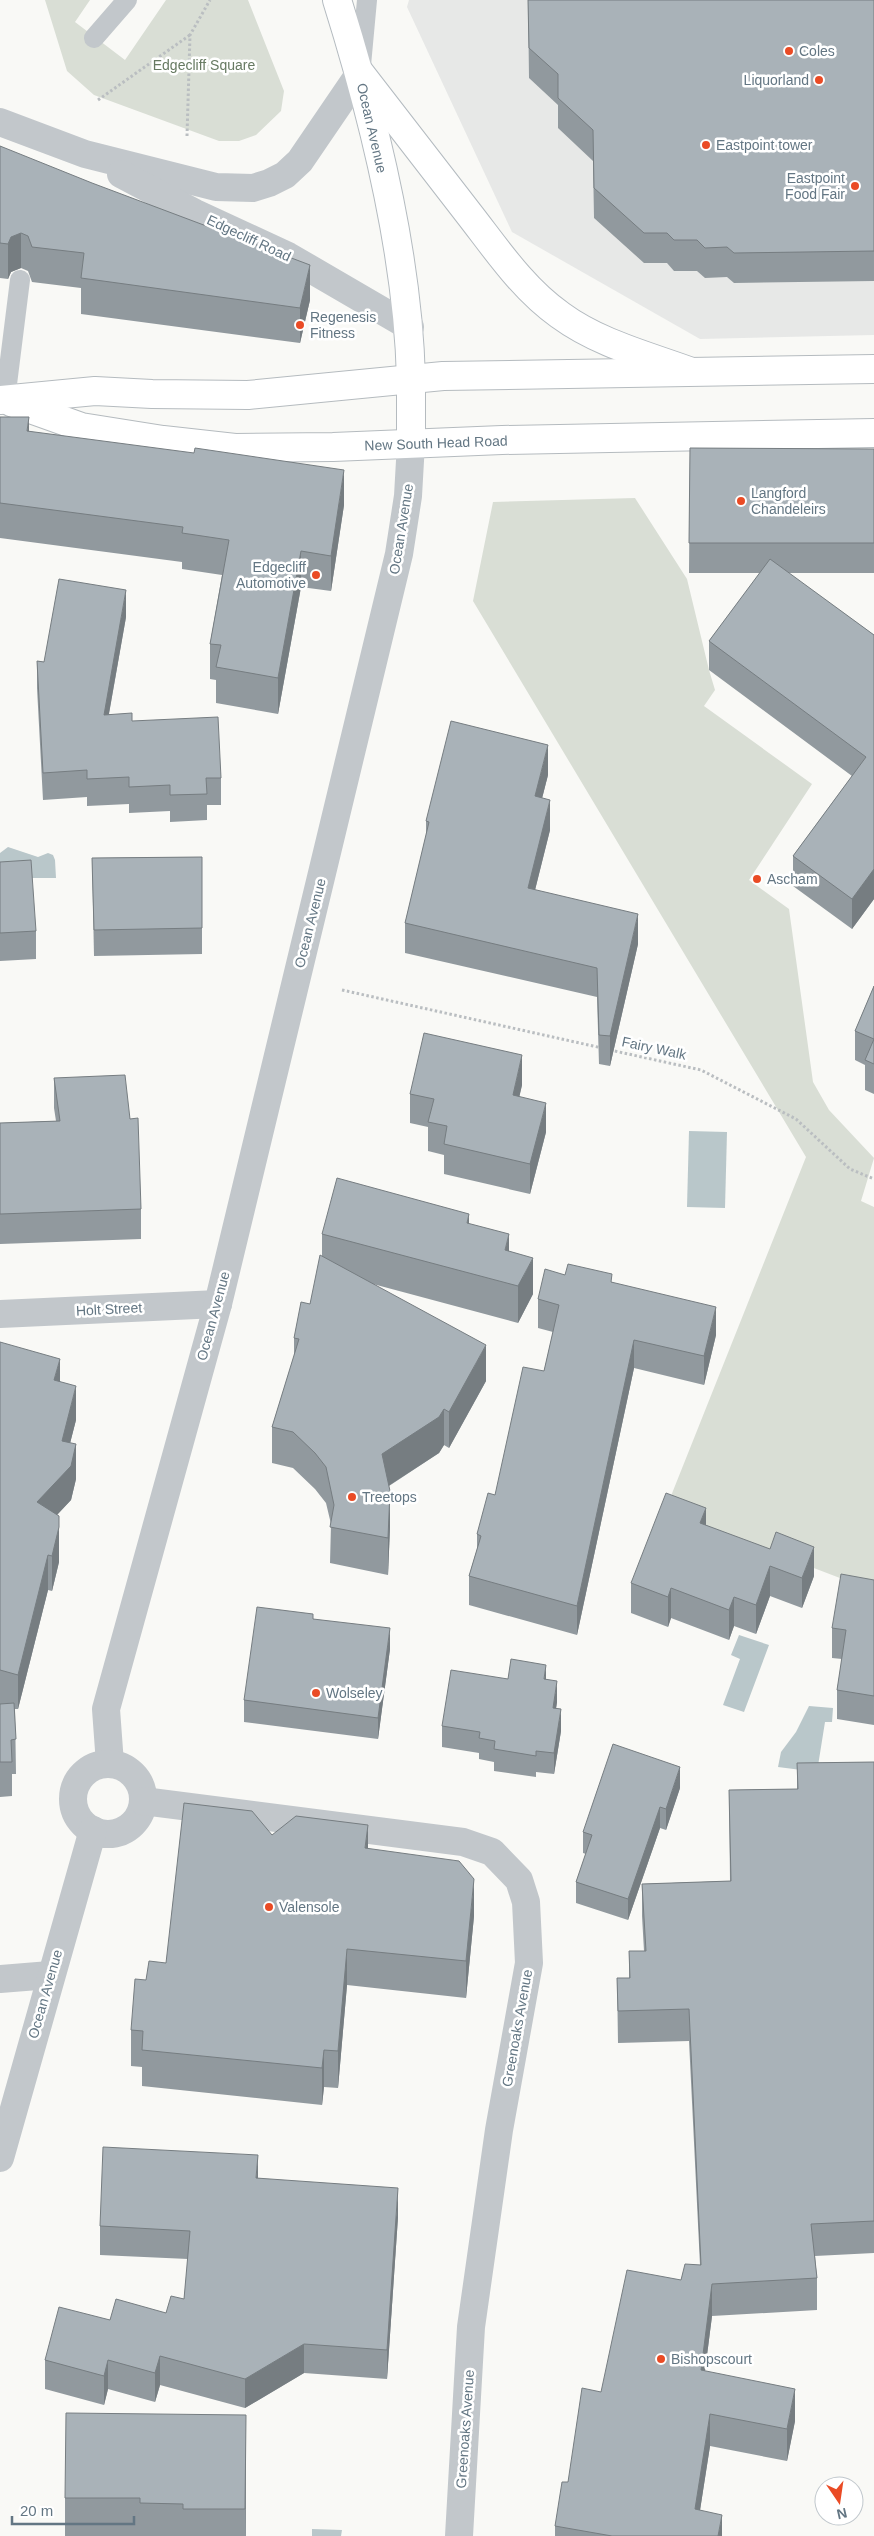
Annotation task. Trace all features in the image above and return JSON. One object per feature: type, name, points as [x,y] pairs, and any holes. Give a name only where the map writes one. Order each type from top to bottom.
[{"type":"main road","points":[[337,0],[360,73],[502,257],[539,298],[560,316],[588,333],[621,348],[694,373]]},
{"type":"main road","name":"Ocean Avenue","points":[[360,73],[398,250],[410,327],[411,443]]},
{"type":"main road","points":[[2,400],[95,390],[152,394],[248,395],[411,379],[482,375],[874,369]]},
{"type":"main road","name":"New South Head Road","points":[[2,400],[81,427],[217,446],[281,448],[411,443],[874,433]]},
{"type":"street","name":"Edgecliff Road","points":[[0,122],[84,154],[216,187],[253,188],[285,175],[300,161],[360,73]]},
{"type":"street","name":"Edgecliff Road","points":[[84,154],[195,213],[288,256],[410,327]]},
{"type":"street","name":"Ocean Avenue","points":[[110,1764],[106,1709],[218,1304],[399,554],[408,496],[411,443]]},
{"type":"street","name":"Holt Street","points":[[0,1314],[218,1304]]},
{"type":"street","points":[[110,1764],[130,1772],[142,1790],[143,1801],[135,1822],[116,1833],[93,1830],[83,1824],[73,1802],[74,1790],[79,1779],[87,1770],[98,1765],[110,1764]]},
{"type":"street","name":"Greenoaks Avenue","points":[[143,1801],[462,1842],[492,1852],[519,1880],[526,1902],[530,1963],[499,2130],[471,2328],[459,2536]]},
{"type":"street","name":"Ocean Avenue","points":[[0,2158],[50,1974],[93,1830]]},
{"type":"street","points":[[0,1979],[50,1974]]},
{"type":"lane","points":[[94,38],[127,0]]},
{"type":"lane","points":[[360,73],[367,0]]},
{"type":"lane","points":[[2,400],[20,280]]},
{"type":"path","points":[[98,100],[190,34],[210,0]]},
{"type":"path","points":[[187,136],[190,34]]},
{"type":"path","name":"Fairy Walk","points":[[342,990],[701,1070],[796,1119],[850,1169],[874,1179]]},
{"type":"shaded area","points":[[409,0],[874,0],[874,335],[700,339],[512,232],[407,7]]},
{"type":"shaded area","points":[[8,847],[38,857],[48,853],[53,855],[56,878],[0,878],[0,853]]},
{"type":"shaded area","points":[[689,1131],[727,1132],[725,1208],[687,1207]]},
{"type":"shaded area","points":[[739,1635],[769,1645],[744,1712],[723,1705],[740,1659],[731,1655]]},
{"type":"shaded area","points":[[809,1706],[833,1708],[832,1722],[825,1722],[817,1772],[778,1767],[781,1752],[796,1732]]},
{"type":"shaded area","points":[[312,2529],[342,2530],[341,2536],[312,2536]]},
{"type":"green space","name":"Edgecliff Square","points":[[45,0],[90,0],[75,22],[125,60],[166,0],[248,0],[284,91],[281,111],[256,135],[239,141],[219,141],[94,95],[67,71]]},
{"type":"green space","name":"Ascham","points":[[635,498],[687,579],[715,690],[704,706],[812,784],[749,880],[789,909],[813,1082],[829,1110],[874,1158],[861,1201],[874,1207],[874,1591],[665,1511],[806,1157],[473,601],[493,502]]},
{"type":"building","name":"Eastpoint tower","points":[[528,0],[874,0],[874,251],[734,253],[727,247],[705,248],[697,240],[674,240],[667,233],[644,233],[594,188],[593,130],[558,98],[558,74],[529,48]]},
{"type":"building","points":[[0,146],[92,183],[310,265],[300,308],[81,278],[84,253],[32,247],[28,236],[21,233],[11,237],[8,244],[0,243]]},
{"type":"building","points":[[0,417],[29,417],[27,431],[194,453],[195,448],[344,470],[331,556],[301,551],[278,678],[216,667],[221,645],[210,644],[229,540],[182,533],[183,527],[0,503]]},
{"type":"building","points":[[690,448],[874,449],[874,543],[689,543]]},
{"type":"building","points":[[770,559],[874,635],[874,869],[852,899],[793,856],[866,757],[709,641]]},
{"type":"building","points":[[59,579],[126,590],[104,715],[132,713],[132,721],[218,717],[221,778],[206,778],[207,794],[170,795],[170,785],[129,787],[129,777],[87,779],[87,770],[43,773],[37,661],[44,662]]},
{"type":"building","points":[[451,721],[548,745],[535,796],[550,800],[528,888],[638,914],[610,1036],[599,1035],[597,968],[405,923],[429,822],[426,821]]},
{"type":"building","points":[[202,857],[202,928],[94,930],[92,858]]},
{"type":"building","points":[[31,860],[36,931],[0,933],[0,862]]},
{"type":"building","points":[[874,986],[874,1039],[855,1031]]},
{"type":"building","points":[[424,1033],[522,1055],[513,1095],[546,1103],[530,1164],[444,1144],[447,1126],[428,1122],[434,1099],[410,1094]]},
{"type":"building","points":[[874,1039],[874,1064],[865,1060]]},
{"type":"building","points":[[125,1075],[130,1119],[138,1118],[141,1209],[0,1214],[0,1123],[60,1121],[54,1078]]},
{"type":"building","points":[[337,1178],[469,1214],[467,1223],[509,1234],[505,1250],[533,1258],[518,1286],[322,1234]]},
{"type":"building","points":[[320,1255],[486,1345],[449,1412],[444,1409],[439,1417],[382,1454],[390,1491],[388,1538],[330,1527],[334,1505],[326,1467],[315,1453],[293,1432],[272,1427],[299,1339],[294,1338],[301,1302],[310,1304]]},
{"type":"building","points":[[568,1264],[612,1274],[611,1282],[716,1307],[704,1356],[634,1340],[577,1606],[469,1576],[481,1536],[477,1534],[488,1493],[495,1495],[523,1367],[544,1371],[559,1305],[538,1299],[545,1269],[565,1275]]},
{"type":"building","points":[[0,1342],[60,1359],[54,1380],[76,1386],[62,1441],[76,1444],[71,1466],[37,1502],[59,1516],[59,1527],[52,1556],[48,1555],[18,1675],[0,1670]]},
{"type":"building","points":[[666,1493],[706,1508],[700,1523],[770,1549],[776,1532],[814,1547],[802,1578],[770,1566],[756,1605],[734,1597],[729,1610],[671,1588],[668,1597],[631,1583]]},
{"type":"building","points":[[841,1574],[874,1580],[874,1696],[837,1690],[846,1630],[832,1628]]},
{"type":"building","name":"Wolseley","points":[[257,1607],[313,1614],[313,1619],[390,1628],[378,1718],[244,1700]]},
{"type":"building","points":[[511,1659],[546,1665],[544,1679],[557,1681],[553,1708],[561,1709],[554,1753],[536,1751],[536,1756],[494,1749],[495,1741],[479,1738],[480,1732],[442,1726],[451,1670],[508,1679]]},
{"type":"building","points":[[14,1703],[16,1739],[11,1740],[12,1762],[0,1762],[0,1704]]},
{"type":"building","points":[[613,1744],[680,1767],[666,1809],[660,1807],[628,1899],[576,1882],[592,1835],[583,1832]]},
{"type":"building","points":[[874,1762],[874,2221],[811,2224],[817,2278],[712,2284],[701,2370],[795,2389],[787,2429],[710,2414],[695,2509],[722,2515],[718,2536],[612,2536],[555,2526],[562,2482],[568,2482],[582,2388],[601,2392],[627,2270],[681,2280],[685,2264],[701,2265],[689,2009],[618,2011],[617,1978],[630,1978],[629,1951],[646,1951],[642,1884],[731,1881],[729,1790],[798,1789],[797,1763]]},
{"type":"building","points":[[184,1803],[252,1811],[272,1835],[296,1816],[368,1825],[365,1848],[459,1861],[474,1879],[466,1961],[347,1949],[338,2051],[324,2050],[322,2068],[142,2050],[143,2031],[131,2030],[135,1979],[146,1980],[149,1961],[166,1963]]},
{"type":"building","points":[[103,2147],[258,2155],[256,2178],[398,2188],[387,2350],[304,2344],[245,2379],[160,2356],[155,2373],[108,2360],[104,2376],[45,2360],[59,2307],[110,2320],[116,2299],[166,2313],[171,2296],[184,2299],[190,2231],[100,2226]]},
{"type":"building","points":[[66,2413],[246,2415],[245,2509],[183,2509],[183,2504],[140,2503],[140,2498],[65,2498]]},
{"type":"place","name":"Coles","points":[[789,51]]},
{"type":"place","name":"Liquorland","points":[[819,80]]},
{"type":"place","name":"Eastpoint tower","points":[[706,145]]},
{"type":"place","name":"Eastpoint Food Fair","points":[[855,186]]},
{"type":"place","name":"Regenesis Fitness","points":[[300,325]]},
{"type":"place","name":"Langford Chandeleirs","points":[[741,501]]},
{"type":"place","name":"Edgecliff Automotive","points":[[316,575]]},
{"type":"place","name":"Ascham","points":[[757,879]]},
{"type":"place","name":"Treetops","points":[[352,1497]]},
{"type":"place","name":"Wolseley","points":[[316,1693]]},
{"type":"place","name":"Valensole","points":[[269,1907]]},
{"type":"place","name":"Bishopscourt","points":[[661,2359]]}]
